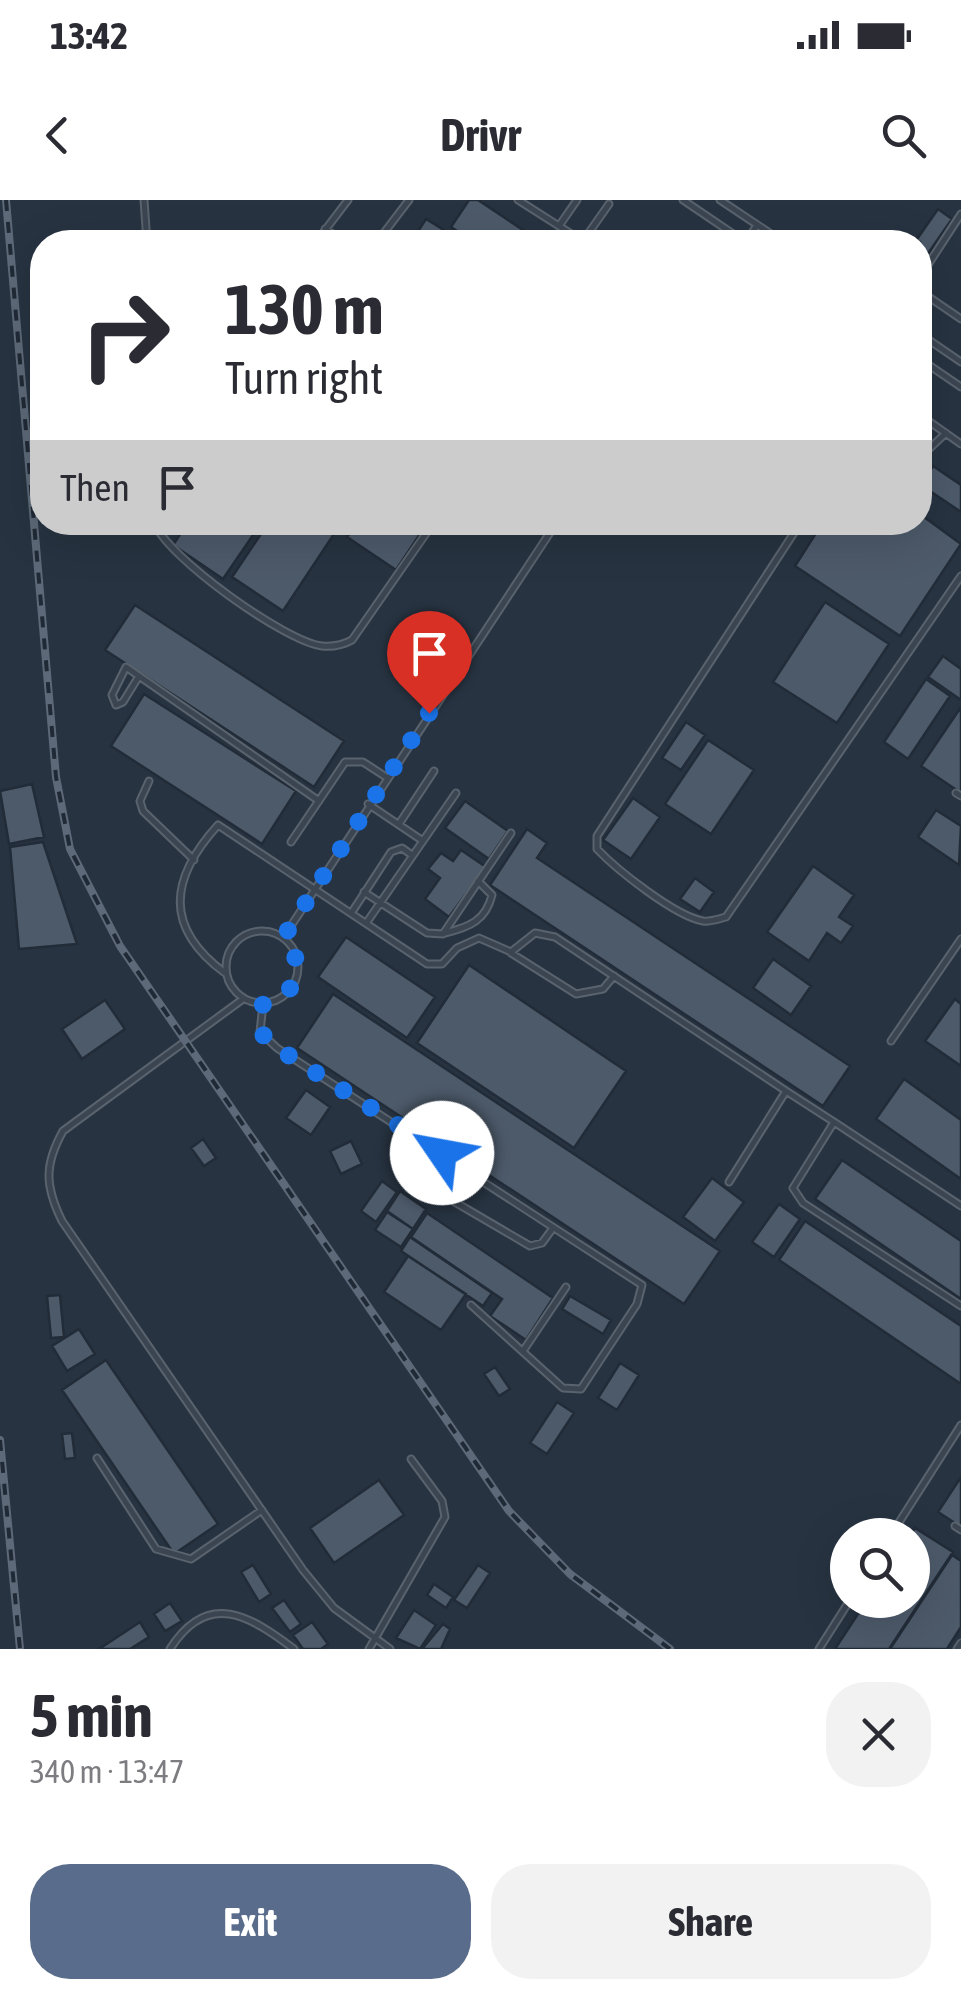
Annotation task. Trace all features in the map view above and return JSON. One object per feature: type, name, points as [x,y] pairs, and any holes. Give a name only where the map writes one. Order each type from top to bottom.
[{"type":"lane","points":[[144,200],[146,230]]},
{"type":"lane","points":[[325,229],[348,200]]},
{"type":"lane","points":[[386,230],[407,203],[396,200]]},
{"type":"lane","points":[[518,200],[565,230]]},
{"type":"lane","points":[[559,226],[577,200]]},
{"type":"lane","points":[[683,200],[728,230]]},
{"type":"lane","points":[[720,200],[764,230]]},
{"type":"lane","points":[[592,230],[609,204]]},
{"type":"lane","points":[[932,259],[961,214]]},
{"type":"lane","points":[[755,230],[758,226]]},
{"type":"lane","points":[[932,300],[961,319]]},
{"type":"lane","points":[[932,342],[961,362]]},
{"type":"lane","points":[[932,367],[961,386]]},
{"type":"lane","points":[[932,423],[961,444]]},
{"type":"lane","points":[[932,446],[946,433]]},
{"type":"lane","points":[[161,535],[169,549],[194,571],[295,637],[320,646],[343,646],[352,640],[425,535]]},
{"type":"lane","points":[[283,938],[386,776],[548,535]]},
{"type":"lane","points":[[793,535],[597,836],[598,849],[613,865],[691,917],[707,922],[726,917],[961,576]]},
{"type":"lane","points":[[139,676],[123,702],[116,706],[112,695],[122,668],[139,676],[320,801]]},
{"type":"lane","points":[[290,842],[345,762],[352,759],[386,776]]},
{"type":"lane","points":[[399,824],[434,771]]},
{"type":"lane","points":[[150,781],[140,801],[143,810],[194,860]]},
{"type":"lane","points":[[367,922],[456,794]]},
{"type":"lane","points":[[368,804],[424,840]]},
{"type":"lane","points":[[226,972],[226,960],[238,940],[260,931],[283,938],[296,956],[296,978],[284,996],[263,1004],[243,999],[226,972],[198,952],[181,915],[180,882],[214,828],[224,825],[434,966],[442,964],[467,941],[479,938],[510,952],[576,994],[603,990],[614,976]]},
{"type":"lane","points":[[442,934],[511,834]]},
{"type":"lane","points":[[352,912],[395,848],[413,856]]},
{"type":"lane","points":[[364,892],[427,934],[442,934],[482,918],[492,894],[478,881]]},
{"type":"lane","points":[[510,952],[522,940],[543,933],[961,1206]]},
{"type":"lane","points":[[890,1042],[961,940]]},
{"type":"lane","points":[[243,999],[63,1131],[50,1154],[47,1175],[62,1221],[262,1510],[334,1608],[390,1649]]},
{"type":"lane","points":[[263,1004],[260,1032],[277,1048],[642,1285],[642,1294],[581,1390],[563,1388],[471,1304]]},
{"type":"lane","points":[[729,1182],[786,1091]]},
{"type":"lane","points":[[834,1122],[792,1188],[795,1194],[961,1306]]},
{"type":"lane","points":[[418,1137],[407,1163],[411,1174],[449,1200],[530,1246],[542,1243],[554,1228]]},
{"type":"lane","points":[[449,1200],[466,1170]]},
{"type":"lane","points":[[523,1351],[566,1287]]},
{"type":"lane","points":[[902,1518],[961,1425]]},
{"type":"lane","points":[[97,1458],[156,1549],[168,1556],[191,1558],[262,1510]]},
{"type":"lane","points":[[368,1649],[445,1517],[442,1501],[411,1459]]},
{"type":"lane","points":[[170,1649],[182,1635],[220,1611],[234,1611],[294,1649]]},
{"type":"lane","points":[[819,1649],[839,1618]]},
{"type":"lane","points":[[957,1649],[961,1642]]},
{"type":"building","points":[[469,200],[478,200],[523,230],[456,230],[451,227]]},
{"type":"building","points":[[938,209],[952,219],[932,248],[932,230],[923,230]]},
{"type":"building","points":[[426,219],[444,230],[419,230]]},
{"type":"building","points":[[932,468],[961,485],[961,512],[932,492]]},
{"type":"building","points":[[932,523],[961,544],[900,636],[795,566],[815,535],[932,535]]},
{"type":"building","points":[[180,535],[253,535],[223,579],[173,545]]},
{"type":"building","points":[[260,535],[333,535],[283,611],[232,577]]},
{"type":"building","points":[[348,535],[419,535],[396,570]]},
{"type":"building","points":[[825,602],[889,644],[837,723],[773,682]]},
{"type":"building","points":[[135,605],[344,741],[314,787],[105,650]]},
{"type":"building","points":[[943,656],[961,669],[961,700],[928,677]]},
{"type":"building","points":[[926,679],[950,696],[908,759],[884,742]]},
{"type":"building","points":[[144,694],[296,791],[262,844],[111,746]]},
{"type":"building","points":[[961,707],[961,793],[921,766]]},
{"type":"building","points":[[686,722],[705,735],[681,770],[662,758]]},
{"type":"building","points":[[708,740],[754,770],[711,834],[665,804]]},
{"type":"building","points":[[32,784],[44,837],[9,844],[0,791]]},
{"type":"building","points":[[633,798],[660,817],[631,859],[603,840]]},
{"type":"building","points":[[465,801],[508,831],[489,859],[445,828]]},
{"type":"building","points":[[936,810],[961,826],[959,865],[918,837]]},
{"type":"building","points":[[527,829],[547,843],[537,858],[850,1066],[823,1106],[490,885]]},
{"type":"building","points":[[43,842],[77,944],[19,949],[10,847]]},
{"type":"building","points":[[461,850],[486,867],[449,917],[425,899],[440,878],[428,869],[441,853],[453,861]]},
{"type":"building","points":[[813,866],[854,895],[839,917],[853,926],[841,943],[827,933],[809,961],[767,932]]},
{"type":"building","points":[[695,878],[714,892],[700,912],[680,899]]},
{"type":"building","points":[[346,937],[435,997],[407,1038],[318,977]]},
{"type":"building","points":[[773,959],[811,986],[791,1015],[753,988]]},
{"type":"building","points":[[469,965],[626,1071],[574,1148],[417,1043]]},
{"type":"building","points":[[333,994],[720,1251],[684,1304],[297,1048]]},
{"type":"building","points":[[955,999],[961,1004],[961,1066],[925,1041]]},
{"type":"building","points":[[105,1000],[125,1029],[82,1059],[62,1029]]},
{"type":"building","points":[[904,1079],[961,1120],[961,1179],[876,1119]]},
{"type":"building","points":[[306,1090],[330,1107],[311,1135],[286,1118]]},
{"type":"building","points":[[203,1139],[216,1158],[204,1166],[191,1148]]},
{"type":"building","points":[[351,1141],[362,1164],[341,1174],[330,1151]]},
{"type":"building","points":[[842,1160],[961,1241],[961,1299],[815,1199]]},
{"type":"building","points":[[712,1178],[744,1202],[715,1241],[683,1217]]},
{"type":"building","points":[[382,1181],[397,1192],[376,1222],[361,1211]]},
{"type":"building","points":[[400,1191],[426,1209],[413,1229],[387,1211]]},
{"type":"building","points":[[779,1204],[800,1219],[774,1257],[752,1242]]},
{"type":"building","points":[[387,1212],[413,1229],[401,1247],[375,1230]]},
{"type":"building","points":[[427,1213],[553,1298],[526,1340],[490,1316],[502,1299],[411,1237]]},
{"type":"building","points":[[805,1221],[961,1326],[961,1384],[779,1260]]},
{"type":"building","points":[[410,1237],[492,1293],[483,1306],[401,1251]]},
{"type":"building","points":[[408,1256],[466,1294],[441,1330],[384,1292]]},
{"type":"building","points":[[60,1295],[64,1337],[51,1338],[47,1296]]},
{"type":"building","points":[[570,1296],[611,1320],[603,1334],[562,1309]]},
{"type":"building","points":[[79,1329],[95,1354],[67,1371],[52,1346]]},
{"type":"building","points":[[106,1360],[218,1524],[174,1554],[62,1390]]},
{"type":"building","points":[[620,1363],[639,1375],[617,1410],[598,1398]]},
{"type":"building","points":[[495,1367],[510,1389],[499,1396],[484,1374]]},
{"type":"building","points":[[557,1402],[574,1413],[547,1454],[530,1443]]},
{"type":"building","points":[[72,1433],[75,1458],[65,1459],[62,1434]]},
{"type":"building","points":[[961,1477],[961,1527],[938,1512]]},
{"type":"building","points":[[379,1480],[404,1515],[334,1563],[310,1528]]},
{"type":"building","points":[[930,1537],[953,1552],[930,1587]]},
{"type":"building","points":[[952,1555],[961,1561],[961,1627],[947,1649],[890,1649],[910,1618],[930,1618],[930,1588]]},
{"type":"building","points":[[253,1565],[271,1594],[259,1602],[241,1572]]},
{"type":"building","points":[[478,1565],[490,1573],[467,1608],[454,1600]]},
{"type":"building","points":[[434,1584],[453,1597],[446,1608],[427,1595]]},
{"type":"building","points":[[284,1600],[301,1624],[290,1632],[272,1608]]},
{"type":"building","points":[[170,1603],[182,1621],[165,1631],[154,1614]]},
{"type":"building","points":[[414,1610],[436,1625],[420,1649],[396,1638]]},
{"type":"building","points":[[855,1618],[909,1618],[889,1649],[835,1649]]},
{"type":"building","points":[[140,1622],[149,1637],[130,1649],[99,1649]]},
{"type":"building","points":[[312,1622],[328,1644],[321,1649],[303,1649],[293,1635]]},
{"type":"building","points":[[443,1624],[450,1629],[441,1649],[422,1649]]},
{"type":"railway","points":[[6,200],[30,477]]},
{"type":"railway","points":[[35,535],[56,777],[70,849],[120,946],[509,1511],[570,1574],[670,1649]]},
{"type":"railway","points":[[0,1440],[20,1649]]},
{"type":"route","points":[[429,713],[283,938],[296,956],[296,978],[284,996],[263,1004],[259,1020],[260,1032],[277,1048],[442,1153]]}]
